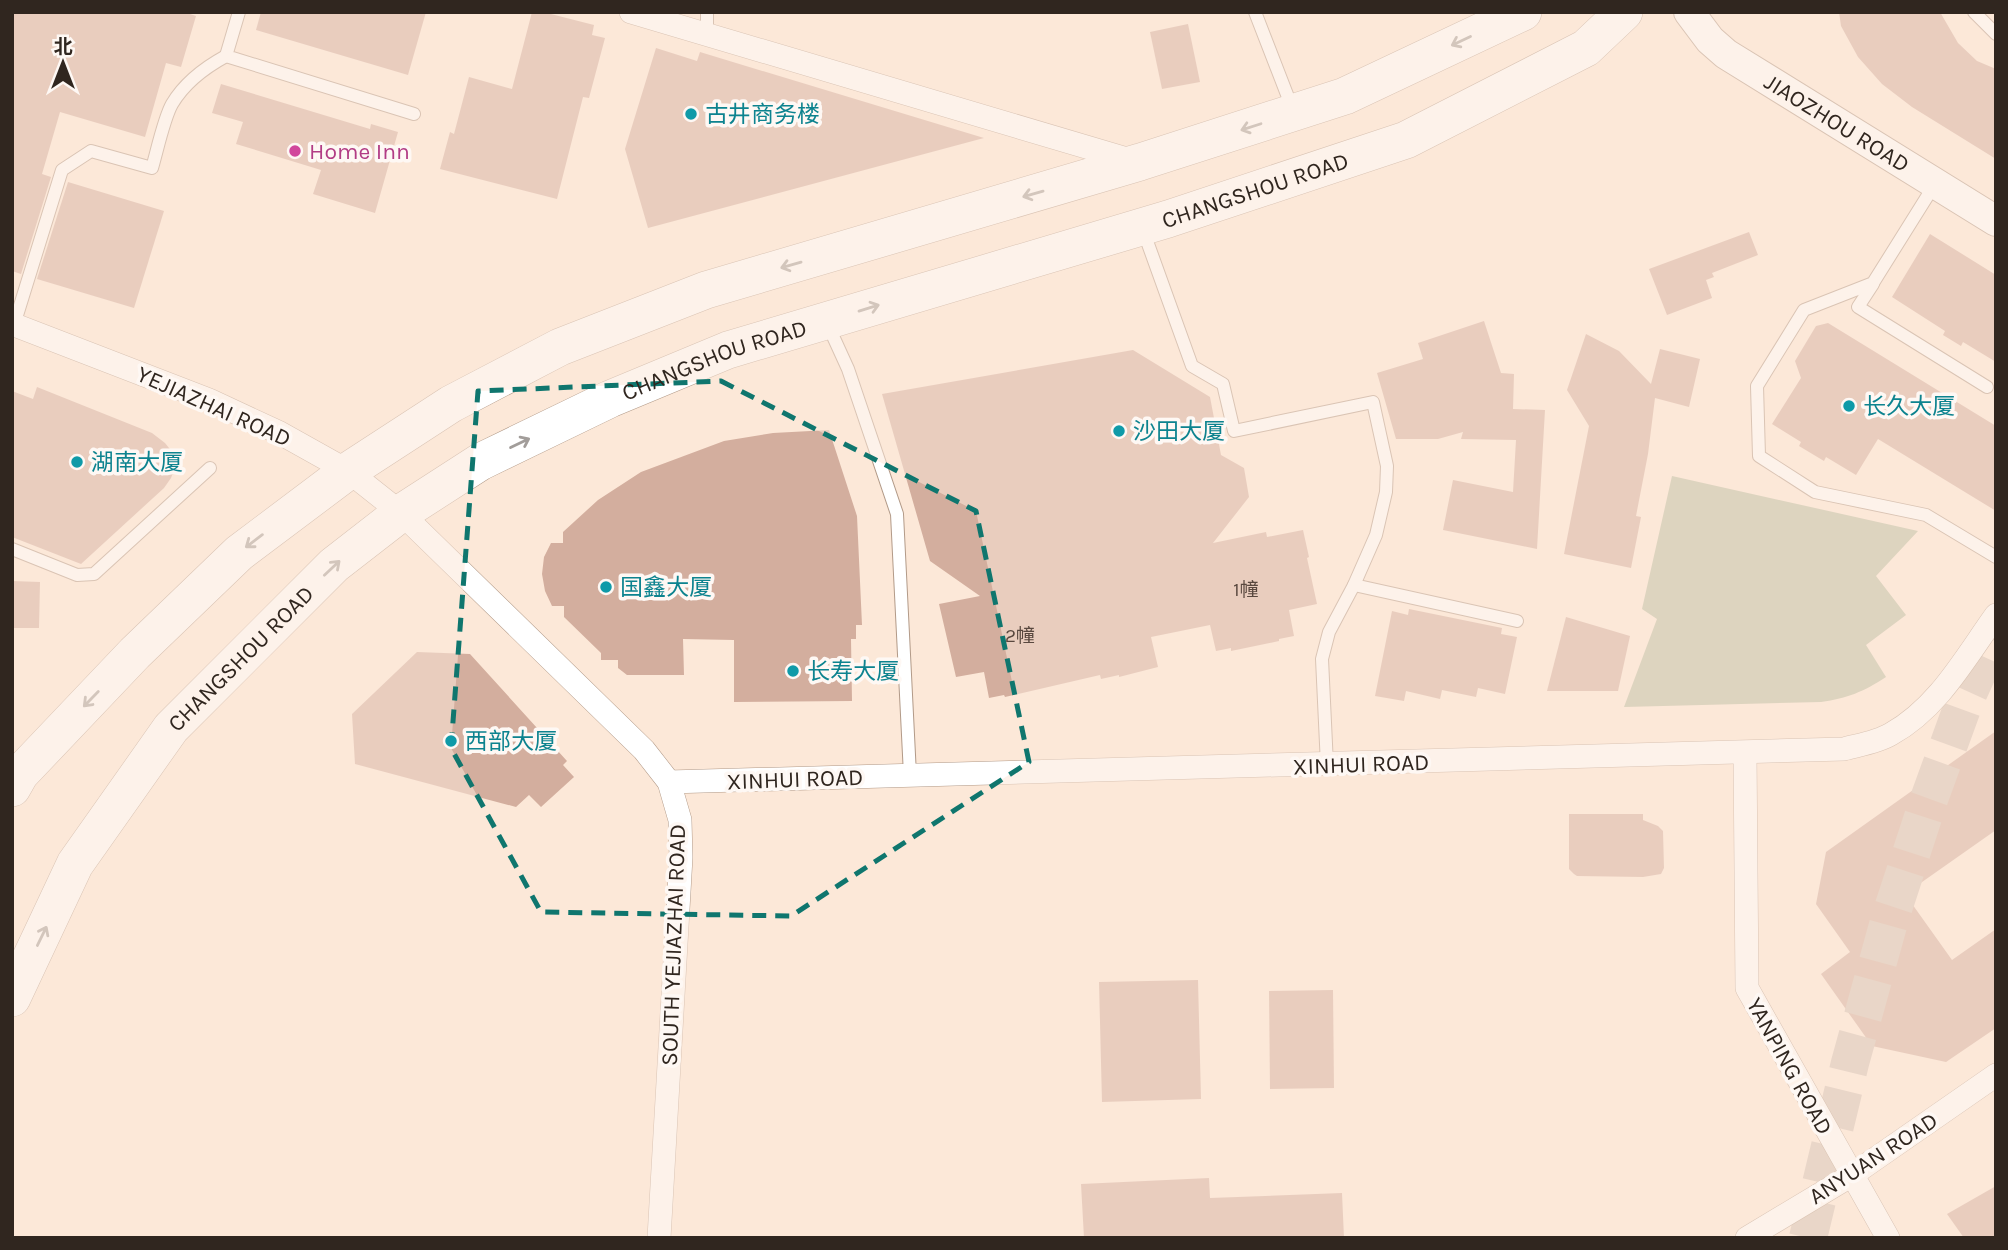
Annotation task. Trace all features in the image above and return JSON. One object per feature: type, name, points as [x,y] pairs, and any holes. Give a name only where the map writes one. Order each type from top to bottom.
[{"type":"main road","points":[[12,788],[20,774],[135,653],[239,553],[348,471],[451,404],[560,347],[706,290],[1140,162],[1345,96],[1523,12]]},
{"type":"main road","name":"CHANGSHOU ROAD","points":[[12,998],[75,864],[171,728],[334,565],[401,513],[480,462],[610,399],[728,350],[1142,227],[1406,140],[1587,48],[1624,12]]},
{"type":"street","points":[[631,12],[707,23],[1140,162]]},
{"type":"street","name":"JIAOZHOU ROAD","points":[[1689,12],[1710,40],[1726,54],[1996,221]]},
{"type":"street","name":"YEJIAZHAI ROAD","points":[[13,324],[209,400],[280,433],[348,471],[401,513]]},
{"type":"street","name":"SOUTH YEJIAZHAI ROAD","points":[[401,513],[644,750],[669,782],[680,820],[681,857],[659,1238]]},
{"type":"street","name":"XINHUI ROAD","points":[[669,782],[1844,749],[1889,736],[1920,716],[1940,693],[1996,615]]},
{"type":"street","name":"YANPING ROAD","points":[[1745,753],[1746,988],[1888,1238]]},
{"type":"street","name":"ANYUAN ROAD","points":[[1747,1238],[1852,1175],[1996,1075]]},
{"type":"lane","points":[[226,56],[239,12]]},
{"type":"lane","points":[[1255,12],[1294,113]]},
{"type":"lane","points":[[1974,12],[1996,34]]},
{"type":"lane","points":[[13,324],[62,170],[91,151],[152,168],[171,106],[189,82],[207,66],[226,56],[414,114]]},
{"type":"lane","points":[[1935,183],[1858,307],[1987,387]]},
{"type":"lane","points":[[1142,227],[1192,366],[1223,384],[1234,431],[1373,402],[1387,466],[1386,492],[1376,535],[1329,632],[1322,659],[1327,765]]},
{"type":"lane","points":[[1873,283],[1804,310],[1757,386],[1759,456],[1815,492],[1926,515],[1996,557]]},
{"type":"lane","points":[[826,321],[848,369],[897,514],[910,775]]},
{"type":"lane","points":[[12,549],[77,575],[94,574],[210,468]]},
{"type":"lane","points":[[1354,585],[1517,621]]},
{"type":"highlighted area","points":[[721,381],[976,511],[1029,762],[791,916],[541,912],[451,748],[478,391]]},
{"type":"green space","points":[[1672,476],[1918,531],[1876,576],[1906,615],[1866,645],[1886,677],[1855,694],[1821,702],[1624,707],[1657,619],[1642,609]]},
{"type":"building","points":[[12,12],[184,12],[196,16],[181,67],[166,63],[145,137],[60,112],[42,174],[51,177],[21,274],[12,271]]},
{"type":"building","points":[[261,12],[426,12],[408,75],[256,30]]},
{"type":"building","points":[[532,12],[543,12],[594,25],[592,35],[605,38],[589,98],[583,97],[557,199],[440,169],[450,132],[454,134],[469,77],[512,89]]},
{"type":"building","points":[[1839,12],[1940,12],[1958,43],[1977,61],[1996,69],[1996,159],[1912,107],[1882,84],[1858,57],[1841,26]]},
{"type":"building","points":[[1188,24],[1200,82],[1162,89],[1150,32]]},
{"type":"building","points":[[656,48],[697,61],[700,52],[984,138],[648,228],[625,149]]},
{"type":"building","points":[[221,84],[370,129],[371,124],[398,132],[375,213],[313,194],[321,170],[236,144],[243,122],[212,113]]},
{"type":"building","points":[[68,182],[164,211],[134,308],[37,279]]},
{"type":"building","points":[[1749,232],[1758,255],[1712,273],[1714,277],[1706,280],[1712,298],[1667,315],[1649,269]]},
{"type":"building","points":[[1930,234],[1996,275],[1996,362],[1963,342],[1961,346],[1943,335],[1945,331],[1892,297]]},
{"type":"building","points":[[1484,321],[1501,373],[1514,374],[1513,409],[1545,410],[1537,549],[1443,530],[1453,480],[1513,492],[1516,440],[1461,439],[1463,432],[1438,439],[1396,439],[1377,373],[1423,359],[1418,343]]},
{"type":"building","points":[[1828,323],[1996,426],[1996,511],[1878,439],[1856,475],[1826,457],[1824,461],[1799,446],[1801,442],[1772,424],[1801,378],[1795,361],[1816,326]]},
{"type":"building","points":[[1586,334],[1619,351],[1651,384],[1660,349],[1700,359],[1689,407],[1655,398],[1636,516],[1641,517],[1631,568],[1564,554],[1589,426],[1567,390]]},
{"type":"building","points":[[1133,350],[1210,397],[1221,455],[1244,468],[1249,497],[1213,543],[1266,532],[1267,537],[1303,530],[1317,604],[1289,610],[1294,636],[1279,641],[1231,651],[1231,648],[1216,651],[1210,625],[1151,637],[1158,667],[1119,677],[1101,679],[1100,675],[1005,697],[989,698],[984,672],[956,677],[939,604],[980,596],[930,561],[882,394]]},
{"type":"building","name":"湖南大厦","points":[[37,387],[152,433],[173,453],[176,465],[164,488],[81,564],[12,537],[12,391],[33,399]]},
{"type":"building","points":[[829,430],[857,516],[862,625],[856,625],[856,639],[851,639],[852,701],[734,702],[734,640],[683,639],[684,675],[627,675],[618,668],[618,660],[601,660],[601,653],[564,617],[564,606],[552,606],[545,591],[542,574],[544,557],[551,543],[563,543],[563,532],[598,500],[641,472],[724,441],[773,433]]},
{"type":"building","points":[[12,581],[40,582],[39,628],[12,628]]},
{"type":"building","points":[[1409,609],[1502,628],[1501,634],[1517,637],[1505,694],[1478,688],[1476,697],[1442,690],[1440,699],[1406,691],[1404,701],[1375,696],[1392,611],[1408,615]]},
{"type":"building","points":[[1566,617],[1630,636],[1618,691],[1547,691]]},
{"type":"building","name":"西部大厦","points":[[417,652],[470,654],[567,761],[563,765],[574,777],[541,807],[529,795],[516,807],[355,764],[352,714]]},
{"type":"building","points":[[1996,731],[1996,830],[1905,894],[1952,960],[1996,929],[1996,1028],[1946,1062],[1872,1046],[1821,974],[1850,952],[1816,904],[1826,852]]},
{"type":"building","points":[[1569,814],[1643,814],[1643,820],[1663,831],[1664,868],[1661,874],[1643,877],[1577,876],[1569,869]]},
{"type":"building","points":[[1198,980],[1201,1099],[1102,1102],[1099,982]]},
{"type":"building","points":[[1333,990],[1334,1088],[1270,1089],[1269,991]]},
{"type":"building","points":[[1209,1178],[1210,1198],[1342,1193],[1344,1238],[1084,1238],[1081,1184]]},
{"type":"building","points":[[1996,1186],[1996,1238],[1964,1238],[1947,1214]]},
{"type":"tunnel","points":[[1808,1238],[1850,1063],[1890,918],[1965,700],[1996,632]]},
{"type":"place","name":"古井商务楼","points":[[691,114]]},
{"type":"place","name":"Home Inn","points":[[295,151]]},
{"type":"place","name":"长久大厦","points":[[1849,406]]},
{"type":"place","name":"沙田大厦","points":[[1119,431]]},
{"type":"place","name":"湖南大厦","points":[[77,462]]},
{"type":"place","name":"国鑫大厦","points":[[606,587]]},
{"type":"place","name":"长寿大厦","points":[[793,671]]},
{"type":"place","name":"西部大厦","points":[[451,741]]}]
